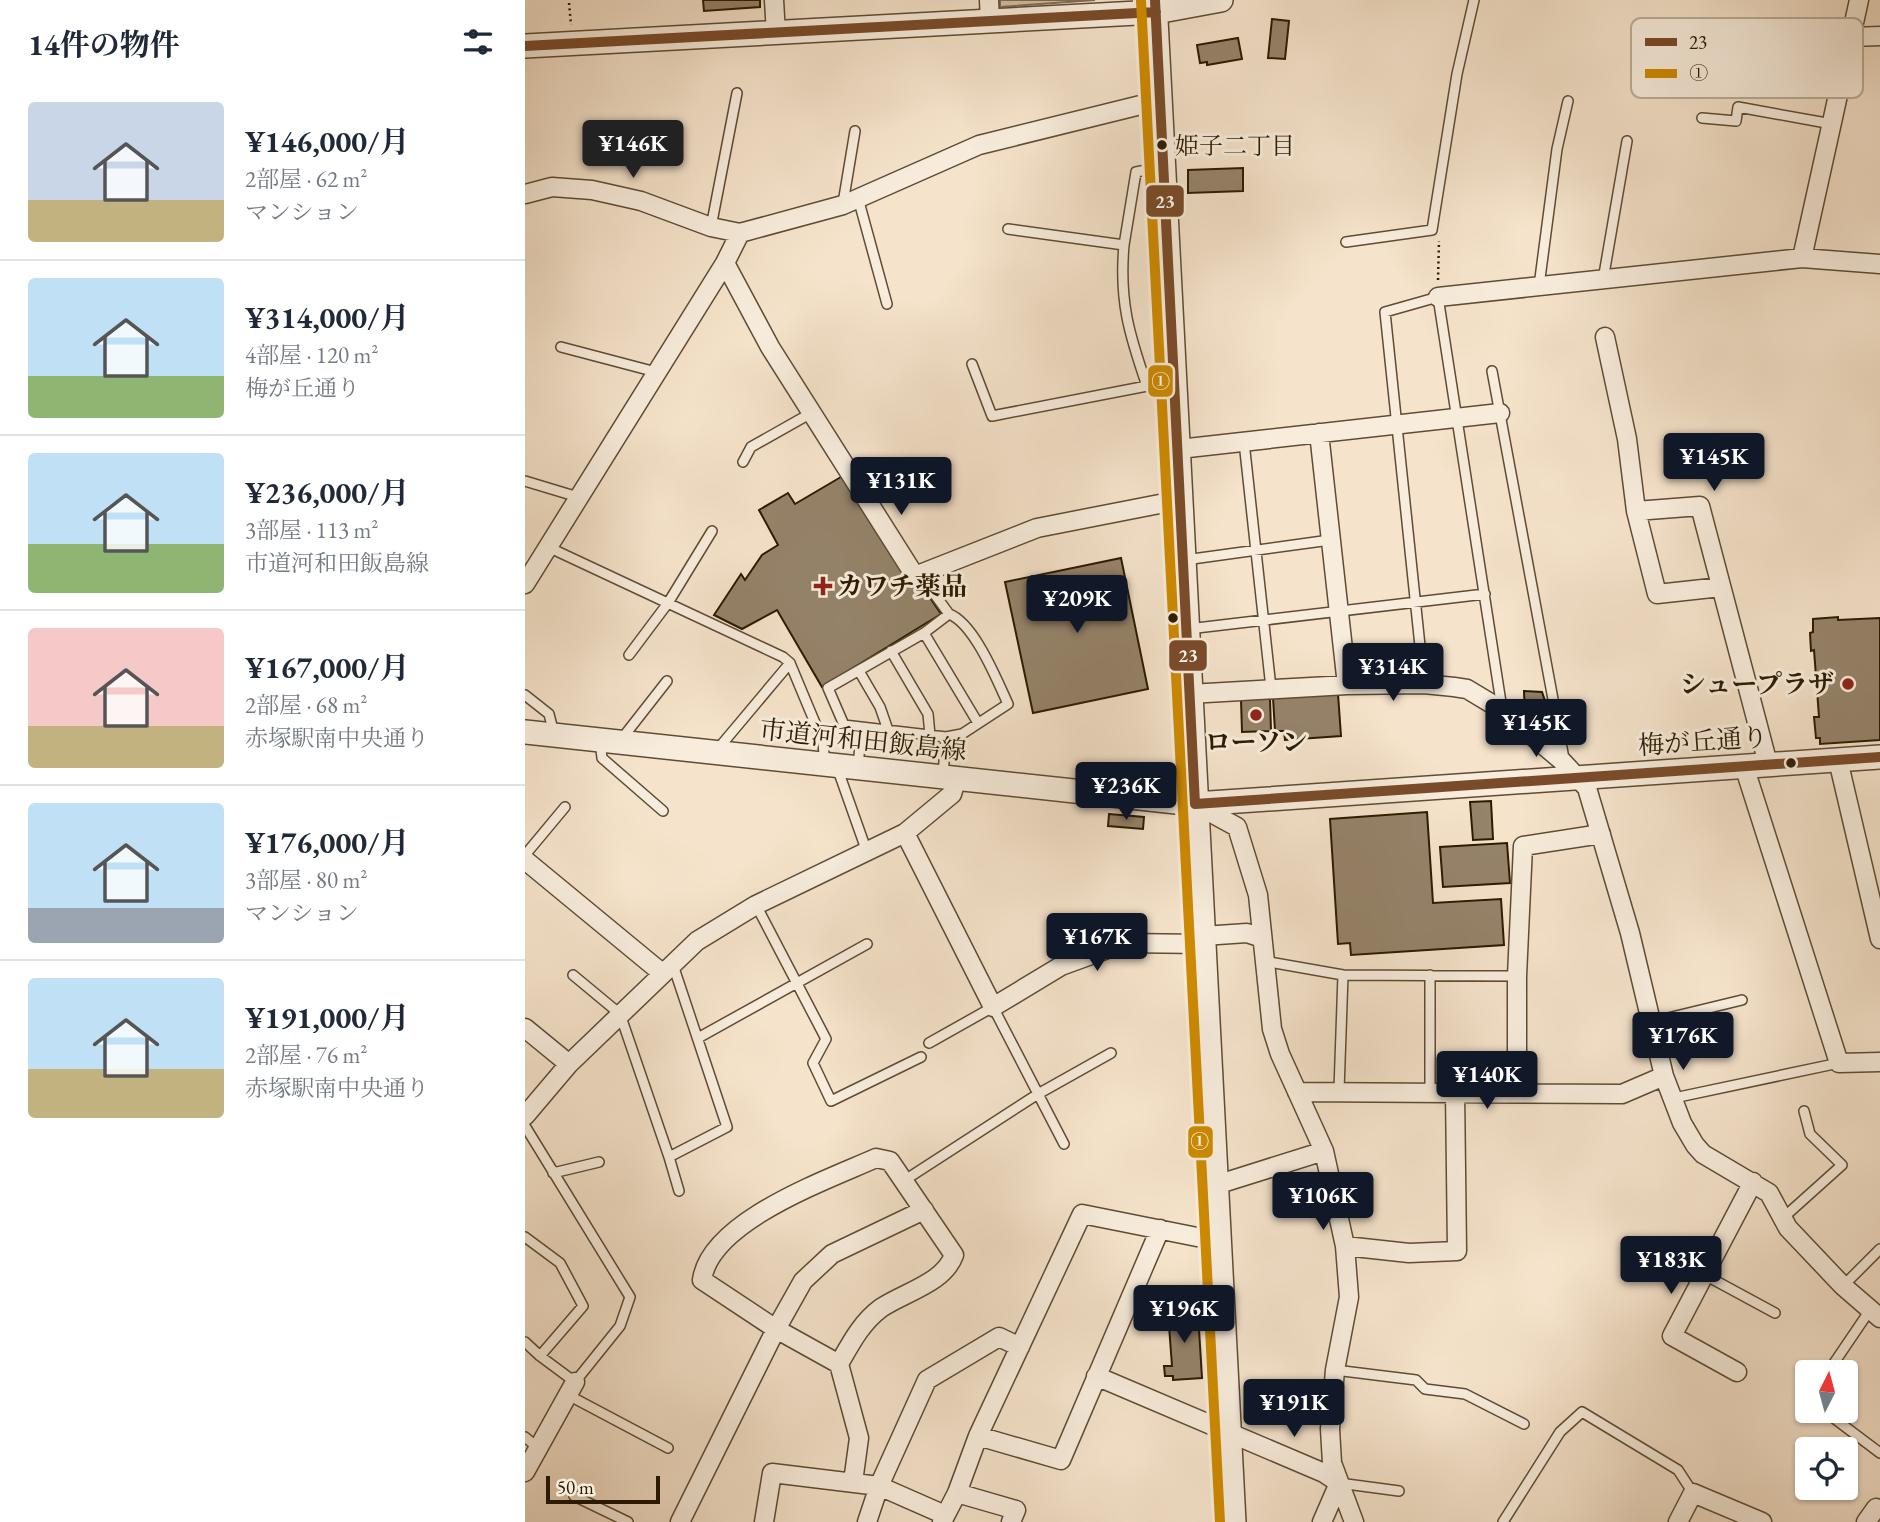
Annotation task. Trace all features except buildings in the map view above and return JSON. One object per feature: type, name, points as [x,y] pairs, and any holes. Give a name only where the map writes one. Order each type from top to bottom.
[{"type":"street","points":[[774,0],[776,34]]},
{"type":"street","points":[[525,46],[776,34],[990,10],[1155,6],[1221,0]]},
{"type":"street","points":[[1856,18],[1859,0]]},
{"type":"street","points":[[1155,6],[1234,1522]]},
{"type":"street","points":[[1802,258],[1839,98]]},
{"type":"street","points":[[525,194],[552,187],[592,190],[641,201],[711,227],[740,233],[851,201],[979,145],[1161,100]]},
{"type":"street","points":[[525,584],[725,263],[740,233]]},
{"type":"street","points":[[1438,297],[1802,258],[1880,264]]},
{"type":"street","points":[[725,263],[770,347],[915,576],[1037,528],[1181,500]]},
{"type":"street","points":[[1605,337],[1627,439],[1636,511],[1657,594],[1721,587]]},
{"type":"street","points":[[1179,449],[1500,413]]},
{"type":"street","points":[[1319,433],[1347,685]]},
{"type":"street","points":[[1636,511],[1700,506],[1769,764]]},
{"type":"street","points":[[1189,694],[1347,685],[1424,684],[1467,689],[1502,710],[1561,760],[1587,788],[1630,933],[1664,1076],[1682,1123],[1703,1154],[1769,1193],[1788,1228],[1843,1286],[1875,1314]]},
{"type":"street","name":"市道河和田飯島線","points":[[525,732],[1195,804]]},
{"type":"street","name":"梅が丘通り","points":[[1195,804],[1880,757]]},
{"type":"street","points":[[1838,760],[1880,939]]},
{"type":"street","points":[[1744,766],[1839,1063],[1880,1062]]},
{"type":"street","points":[[525,1116],[569,1064],[697,941],[756,905],[905,833],[952,794],[950,777]]},
{"type":"street","points":[[1195,804],[1237,827],[1258,895],[1272,1029],[1324,1151],[1345,1246],[1349,1297],[1335,1370],[1330,1429],[1332,1463],[1354,1522]]},
{"type":"street","points":[[905,833],[993,1007],[1061,966],[1124,943],[1203,940],[1247,933],[1262,938]]},
{"type":"street","points":[[1517,1092],[1517,976],[1523,846],[1601,834]]},
{"type":"street","points":[[525,860],[667,968]]},
{"type":"street","points":[[525,1028],[569,1064]]},
{"type":"street","points":[[1297,1092],[1339,1090],[1622,1094],[1664,1076]]},
{"type":"street","points":[[1345,1246],[1409,1252],[1457,1251],[1455,1091]]},
{"type":"street","points":[[1216,1185],[1324,1151]]},
{"type":"street","points":[[839,1364],[776,1329],[702,1280],[704,1266],[759,1210],[876,1158],[890,1161],[954,1255],[949,1269],[881,1308],[858,1330],[839,1364],[859,1438],[853,1482]]},
{"type":"street","points":[[1737,1372],[1672,1336],[1753,1182]]},
{"type":"street","points":[[684,1520],[776,1329],[803,1281],[831,1254],[924,1210]]},
{"type":"street","points":[[764,1522],[772,1473],[879,1486],[944,1519],[957,1493],[978,1436],[1082,1214],[1197,1237],[1219,1236]]},
{"type":"street","points":[[978,1436],[1061,1460],[1160,1229]]},
{"type":"street","points":[[867,1522],[879,1486],[927,1380],[999,1337],[1020,1347]]},
{"type":"street","points":[[1095,1376],[1229,1432],[1339,1483]]},
{"type":"street","points":[[525,1472],[532,1442],[571,1388]]},
{"type":"street","points":[[1322,1522],[1339,1483]]},
{"type":"street","points":[[957,1493],[1016,1510],[1011,1522]]},
{"type":"street","points":[[1678,1522],[1693,1493],[1762,1522]]},
{"type":"lane","points":[[1346,242],[1432,230],[1457,74],[1474,0]]},
{"type":"lane","points":[[711,227],[737,93]]},
{"type":"lane","points":[[1539,286],[1557,149],[1568,101]]},
{"type":"lane","points":[[1702,118],[1735,121],[1738,107],[1834,124]]},
{"type":"lane","points":[[855,131],[851,201],[887,304]]},
{"type":"lane","points":[[1603,279],[1627,141]]},
{"type":"lane","points":[[1147,386],[1132,343],[1121,286],[1124,245],[1136,172],[1164,167]]},
{"type":"lane","points":[[1008,229],[1124,245]]},
{"type":"lane","points":[[1424,684],[1385,312],[1438,297],[1502,710]]},
{"type":"lane","points":[[561,347],[656,372]]},
{"type":"lane","points":[[972,364],[992,416],[1147,386],[1176,390]]},
{"type":"lane","points":[[1492,371],[1547,662],[1563,753],[1561,760]]},
{"type":"lane","points":[[743,462],[751,447],[813,412]]},
{"type":"lane","points":[[1244,442],[1271,688]]},
{"type":"lane","points":[[525,481],[578,497]]},
{"type":"lane","points":[[629,655],[668,603],[712,531]]},
{"type":"lane","points":[[1183,560],[1330,540]]},
{"type":"lane","points":[[548,547],[790,663],[823,742],[824,755],[833,765],[867,853]]},
{"type":"lane","points":[[921,574],[949,614],[958,617],[990,664],[1008,704],[962,734],[946,737],[844,725],[828,688],[923,633],[949,614]]},
{"type":"lane","points":[[1186,629],[1485,594]]},
{"type":"lane","points":[[923,633],[978,723]]},
{"type":"lane","points":[[891,651],[927,714],[930,735]]},
{"type":"lane","points":[[715,752],[790,663]]},
{"type":"lane","points":[[859,671],[880,707],[888,730]]},
{"type":"lane","points":[[663,811],[602,758],[610,740],[667,681]]},
{"type":"lane","points":[[525,695],[549,715],[554,735]]},
{"type":"lane","points":[[858,767],[862,728]]},
{"type":"lane","points":[[946,737],[950,777]]},
{"type":"lane","points":[[525,855],[565,807]]},
{"type":"lane","points":[[756,905],[826,1039],[813,1063],[831,1101],[921,1057]]},
{"type":"lane","points":[[698,1038],[867,944]]},
{"type":"lane","points":[[1264,961],[1343,975],[1517,976]]},
{"type":"lane","points":[[667,968],[698,1038],[727,1127],[670,1157]]},
{"type":"lane","points":[[573,975],[620,1014],[670,1157],[679,1191]]},
{"type":"lane","points":[[1339,1090],[1343,975]]},
{"type":"lane","points":[[1430,975],[1430,1091]]},
{"type":"lane","points":[[1651,1022],[1742,1000]]},
{"type":"lane","points":[[929,1042],[993,1007],[1064,1144]]},
{"type":"lane","points":[[905,1180],[1038,1094],[1111,1053]]},
{"type":"lane","points":[[1674,1098],[1839,1063]]},
{"type":"lane","points":[[1783,1218],[1842,1165],[1809,1134],[1804,1111]]},
{"type":"lane","points":[[525,1126],[630,1297],[620,1326],[571,1388]]},
{"type":"lane","points":[[553,1173],[599,1162]]},
{"type":"lane","points":[[525,1237],[560,1263],[583,1306],[540,1356]]},
{"type":"lane","points":[[1843,1286],[1880,1249]]},
{"type":"lane","points":[[1703,1274],[1775,1314]]},
{"type":"lane","points":[[1838,1360],[1875,1314]]},
{"type":"lane","points":[[525,1342],[571,1388],[668,1448]]},
{"type":"lane","points":[[1335,1370],[1416,1380],[1425,1389],[1465,1394],[1524,1424]]},
{"type":"lane","points":[[1503,1522],[1560,1432],[1582,1412],[1678,1471],[1693,1493]]},
{"type":"lane","points":[[1841,1423],[1880,1452]]},
{"type":"lane","points":[[1339,1483],[1399,1491]]},
{"type":"lane","points":[[574,1496],[628,1522]]},
{"type":"path","points":[[569,4],[571,27]]},
{"type":"path","points":[[1432,230],[1439,234],[1438,297]]},
{"type":"shaded area","points":[[1000,0],[1095,0],[1000,7]]},
{"type":"transit line","name":"23","points":[[1155,0],[1195,804]]},
{"type":"transit line","name":"①","points":[[1141,1],[1220,1522]]},
{"type":"transit line","name":"23","points":[[525,46],[1156,12]]},
{"type":"transit line","name":"23","points":[[1195,804],[1880,757]]},
{"type":"place","name":"姫子二丁目","points":[[1162,145]]},
{"type":"place","name":"カワチ薬品","points":[[823,586]]},
{"type":"place","name":"シュープラザ","points":[[1848,684]]},
{"type":"place","name":"ローソン","points":[[1256,715]]}]
